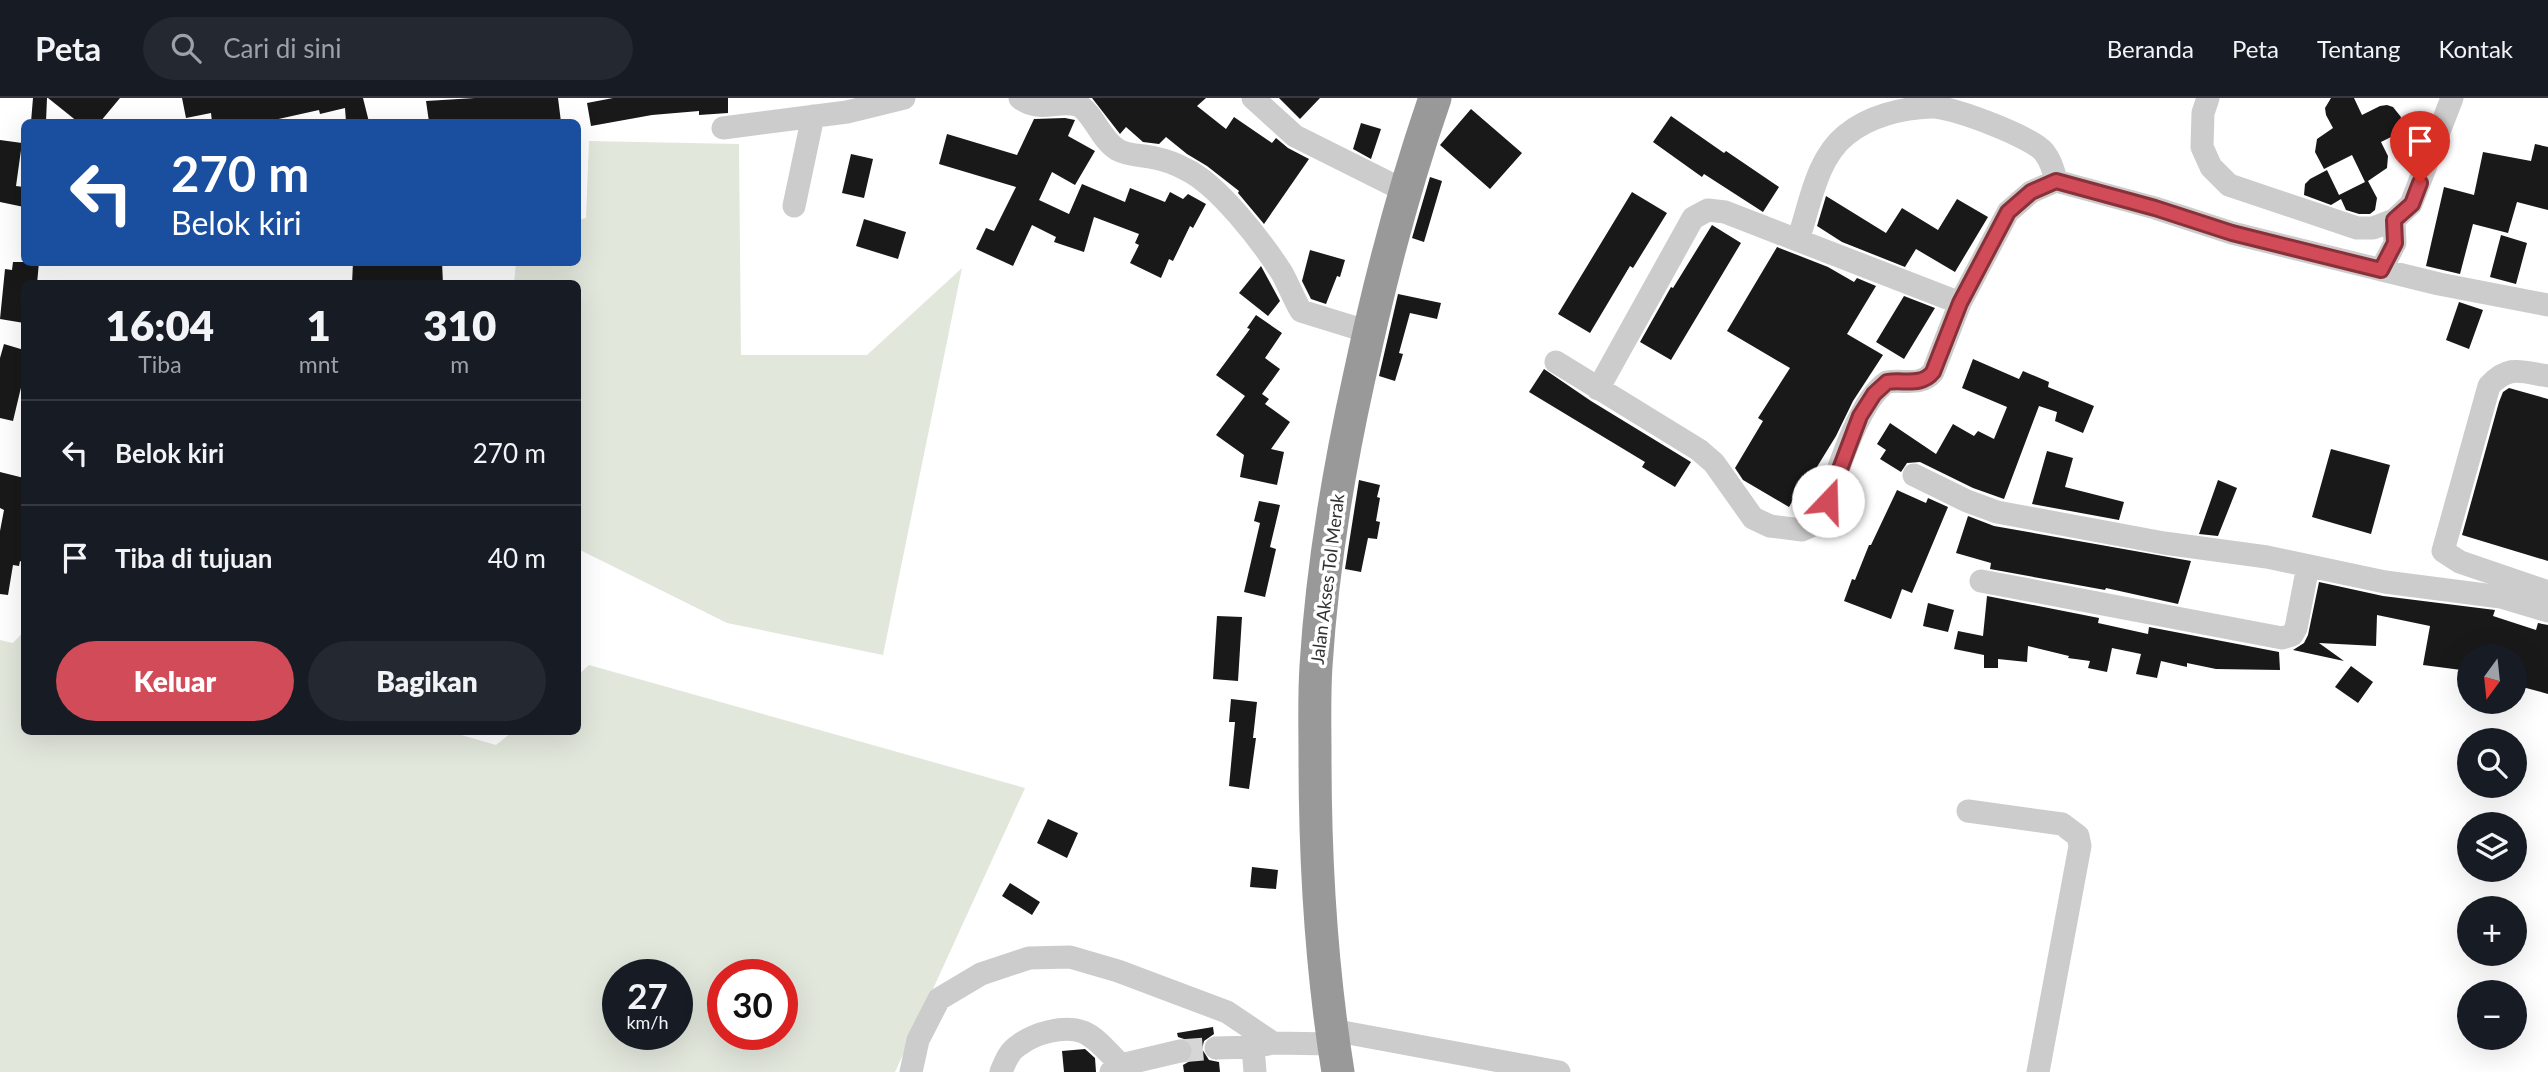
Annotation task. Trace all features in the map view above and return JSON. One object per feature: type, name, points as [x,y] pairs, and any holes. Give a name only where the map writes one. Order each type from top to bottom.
[{"type":"highway","name":"Jalan Akses Tol Merak","points":[[1335,1049],[1316,869],[1316,667],[1324,572],[1343,451],[1369,332],[1405,191],[1435,98]]},
{"type":"street","points":[[723,128],[847,111],[904,98]]},
{"type":"street","points":[[1020,98],[1040,106],[1066,100],[1077,104],[1118,149],[1156,158],[1199,177],[1212,186],[1267,252],[1281,272],[1301,311],[1369,332]]},
{"type":"street","points":[[1253,98],[1277,123],[1295,136],[1405,191]]},
{"type":"street","points":[[2208,98],[2203,113],[2202,147],[2211,167],[2230,185],[2357,229],[2373,228],[2394,220],[2412,204],[2452,98]]},
{"type":"street","points":[[1798,240],[1826,155],[1847,134],[1878,116],[1933,107],[1980,118],[2043,150],[2053,166],[2056,181]]},
{"type":"street","points":[[794,206],[813,116]]},
{"type":"street","points":[[1556,362],[1699,450],[1714,463],[1753,519],[1770,526],[1802,530],[1820,523],[1860,416],[1874,394],[1887,382],[1919,382],[1929,377],[1960,303],[2008,212],[2031,192],[2056,181],[2155,208],[2232,233],[2439,284],[2548,305]]},
{"type":"street","points":[[1598,388],[1693,218],[1708,209],[1725,212],[1960,303]]},
{"type":"street","points":[[2381,270],[2395,243],[2394,220]]},
{"type":"street","points":[[2548,376],[2512,370],[2500,374],[2489,386],[2443,551],[2460,562],[2548,592]]},
{"type":"street","points":[[1914,475],[1997,512],[2164,542],[2267,557],[2385,582],[2501,597],[2548,611]]},
{"type":"street","points":[[1980,581],[2282,638],[2292,635],[2296,628],[2308,566]]},
{"type":"street","points":[[1968,811],[2062,824],[2078,836],[2077,859],[2038,1072]]},
{"type":"street","points":[[911,1072],[918,1040],[939,999],[981,974],[1029,958],[1070,957],[1118,971],[1227,1012],[1263,1045]]},
{"type":"street","points":[[1001,1072],[1006,1058],[1019,1045],[1050,1032],[1071,1029],[1085,1033],[1097,1041],[1116,1069],[1180,1051]]},
{"type":"street","points":[[1255,1072],[1263,1045]]},
{"type":"street","points":[[1216,1048],[1263,1045],[1335,1049],[1559,1072]]},
{"type":"shaded area","points":[[589,141],[739,144],[741,355],[867,355],[962,268],[883,655],[727,623],[581,550],[581,280],[514,280],[516,266],[581,266],[581,219],[586,218]]},
{"type":"shaded area","points":[[21,634],[21,735],[461,735],[496,745],[508,735],[581,735],[581,672],[589,665],[1025,788],[895,1072],[0,1072],[0,640],[13,643]]},
{"type":"building","points":[[33,98],[47,98],[46,119],[31,119]]},
{"type":"building","points":[[48,98],[120,98],[102,119],[74,119]]},
{"type":"building","points":[[182,98],[363,98],[368,119],[346,119],[345,108],[320,114],[319,110],[278,119],[212,119],[211,113],[186,118]]},
{"type":"building","points":[[558,98],[561,119],[429,119],[426,101]]},
{"type":"building","points":[[613,98],[728,98],[728,113],[699,115],[699,111],[652,115],[591,126],[587,103]]},
{"type":"building","points":[[1092,98],[1206,98],[1197,106],[1226,129],[1234,117],[1272,143],[1276,138],[1309,159],[1264,224],[1239,191],[1207,166],[1166,137],[1159,144],[1143,142],[1126,127],[1120,134]]},
{"type":"building","points":[[1279,98],[1320,98],[1300,119]]},
{"type":"building","points":[[2331,98],[2354,98],[2362,115],[2387,105],[2393,107],[2401,117],[2399,130],[2395,135],[2381,142],[2388,156],[2387,168],[2368,181],[2377,198],[2375,210],[2370,214],[2346,210],[2341,199],[2331,205],[2304,195],[2305,184],[2327,170],[2339,195],[2365,182],[2352,155],[2324,169],[2315,152],[2317,139],[2333,128],[2325,108]]},
{"type":"building","points":[[1471,109],[1522,153],[1490,189],[1440,145]]},
{"type":"building","points":[[1671,116],[1779,187],[1763,212],[1704,174],[1702,177],[1653,142]]},
{"type":"building","points":[[1034,119],[1075,120],[1068,136],[1095,151],[1075,185],[1052,172],[1039,200],[1069,214],[1082,184],[1125,202],[1130,188],[1165,202],[1170,192],[1183,199],[1188,194],[1206,204],[1193,228],[1190,226],[1173,261],[1169,259],[1161,278],[1130,263],[1139,245],[1135,243],[1139,234],[1094,217],[1084,252],[1054,242],[1056,237],[1032,225],[1013,266],[976,249],[986,228],[994,231],[1016,187],[939,164],[947,134],[1017,155]]},
{"type":"building","points":[[1361,123],[1381,129],[1371,159],[1353,149]]},
{"type":"building","points":[[0,140],[21,143],[16,186],[21,187],[21,206],[0,202]]},
{"type":"building","points":[[2535,144],[2548,147],[2548,210],[2517,202],[2508,233],[2473,224],[2460,274],[2426,266],[2444,187],[2474,195],[2483,152],[2531,161]]},
{"type":"building","points":[[851,154],[873,159],[864,198],[842,193]]},
{"type":"building","points":[[1430,177],[1442,181],[1424,242],[1412,238]]},
{"type":"building","points":[[1632,192],[1667,213],[1633,268],[1630,266],[1590,333],[1558,314]]},
{"type":"building","points":[[1826,196],[1886,233],[1902,208],[1938,230],[1957,199],[1988,217],[1955,272],[1916,249],[1905,267],[1842,242],[1817,226]]},
{"type":"building","points":[[864,219],[906,232],[898,259],[856,246]]},
{"type":"building","points":[[1712,225],[1741,243],[1671,360],[1640,342],[1671,287],[1673,288]]},
{"type":"building","points":[[2501,235],[2527,243],[2516,284],[2490,277]]},
{"type":"building","points":[[1777,247],[1828,267],[1854,282],[1857,278],[1876,286],[1847,334],[1883,355],[1853,401],[1812,475],[1809,473],[1789,507],[1743,480],[1735,468],[1763,421],[1758,418],[1790,368],[1727,331]]},
{"type":"building","points":[[1310,250],[1345,260],[1340,277],[1337,276],[1326,304],[1311,299],[1302,281]]},
{"type":"building","points":[[13,262],[21,262],[21,266],[39,266],[37,280],[21,280],[21,322],[0,319],[5,269],[12,270]]},
{"type":"building","points":[[353,266],[442,266],[443,280],[352,280]]},
{"type":"building","points":[[1261,266],[1280,301],[1268,316],[1239,293]]},
{"type":"building","points":[[1398,294],[1441,303],[1437,319],[1410,313],[1399,353],[1403,354],[1395,381],[1379,376]]},
{"type":"building","points":[[1904,296],[1935,308],[1904,359],[1876,342]]},
{"type":"building","points":[[2459,302],[2483,310],[2469,349],[2446,340]]},
{"type":"building","points":[[1256,315],[1282,333],[1265,358],[1280,369],[1262,394],[1269,399],[1265,404],[1290,422],[1271,449],[1284,452],[1277,485],[1240,477],[1244,455],[1216,435],[1245,396],[1216,375],[1250,329],[1247,328]]},
{"type":"building","points":[[4,344],[21,349],[21,388],[13,421],[0,418],[0,358]]},
{"type":"building","points":[[1973,359],[2019,379],[2023,371],[2049,382],[2048,387],[2094,406],[2083,433],[2055,421],[2057,412],[2039,406],[2004,499],[1973,488],[1920,462],[1907,463],[1901,472],[1880,459],[1886,450],[1877,444],[1890,423],[1936,454],[1953,424],[1974,436],[1978,431],[1994,439],[2007,407],[1962,388]]},
{"type":"building","points":[[1544,369],[1691,462],[1675,487],[1642,467],[1645,462],[1529,392]]},
{"type":"building","points":[[2509,388],[2548,399],[2548,561],[2462,535],[2499,402],[2503,392]]},
{"type":"building","points":[[2331,449],[2390,465],[2371,534],[2312,517]]},
{"type":"building","points":[[2047,451],[2073,458],[2065,487],[2124,502],[2119,520],[2032,504]]},
{"type":"building","points":[[0,472],[21,477],[21,562],[19,566],[13,565],[8,595],[0,594],[0,531],[4,510],[0,508]]},
{"type":"building","points":[[1359,480],[1380,485],[1377,497],[1380,498],[1376,521],[1380,522],[1377,539],[1368,538],[1361,572],[1345,569]]},
{"type":"building","points":[[2218,480],[2237,488],[2218,536],[2199,534]]},
{"type":"building","points":[[1897,490],[1926,503],[1928,498],[1948,507],[1912,593],[1902,589],[1891,619],[1844,601],[1852,579],[1855,580],[1869,545]]},
{"type":"building","points":[[1259,501],[1280,505],[1270,547],[1276,549],[1265,597],[1244,592],[1260,523],[1254,521]]},
{"type":"building","points":[[1968,516],[1994,526],[2191,561],[2178,604],[2106,588],[2105,590],[1990,569],[1991,563],[1956,553]]},
{"type":"building","points":[[2319,582],[2383,596],[2495,610],[2493,616],[2536,630],[2538,623],[2548,625],[2548,694],[2527,688],[2527,644],[2457,644],[2457,669],[2423,665],[2430,626],[2377,615],[2376,646],[2319,643],[2344,661],[2293,650],[2304,643]]},
{"type":"building","points":[[1987,596],[2099,618],[2098,623],[2148,634],[2149,627],[2279,652],[2280,670],[2216,669],[2187,663],[2187,667],[2161,661],[2157,678],[2136,674],[2141,654],[2112,648],[2107,672],[2088,668],[2090,661],[2068,658],[2069,656],[2028,646],[2027,662],[1998,659],[1998,668],[1984,668],[1984,655],[1954,649],[1958,631],[1983,636]]},
{"type":"building","points":[[1928,603],[1954,610],[1948,632],[1923,626]]},
{"type":"building","points":[[1217,616],[1242,617],[1238,681],[1213,679]]},
{"type":"building","points":[[2351,666],[2373,682],[2358,703],[2335,687]]},
{"type":"building","points":[[1231,699],[1257,702],[1253,738],[1256,738],[1249,789],[1229,786],[1235,722],[1229,722]]},
{"type":"building","points":[[1048,819],[1078,833],[1067,858],[1037,843]]},
{"type":"building","points":[[1252,867],[1278,870],[1276,889],[1250,887]]},
{"type":"building","points":[[1010,883],[1040,902],[1032,915],[1002,896]]},
{"type":"building","points":[[1213,1027],[1214,1034],[1204,1041],[1202,1049],[1209,1060],[1219,1062],[1220,1072],[1184,1072],[1183,1065],[1190,1061],[1194,1048],[1190,1041],[1178,1037],[1177,1033]]},
{"type":"building","points":[[1085,1049],[1095,1058],[1096,1072],[1064,1072],[1062,1051]]},
{"type":"tunnel","points":[[1180,1051],[1216,1048]]},
{"type":"route","points":[[1828,501],[1867,404],[1887,382],[1919,382],[1933,372],[1960,303],[2008,212],[2031,192],[2056,181],[2155,208],[2232,233],[2381,270],[2395,243],[2394,220],[2412,204],[2420,183]]}]
